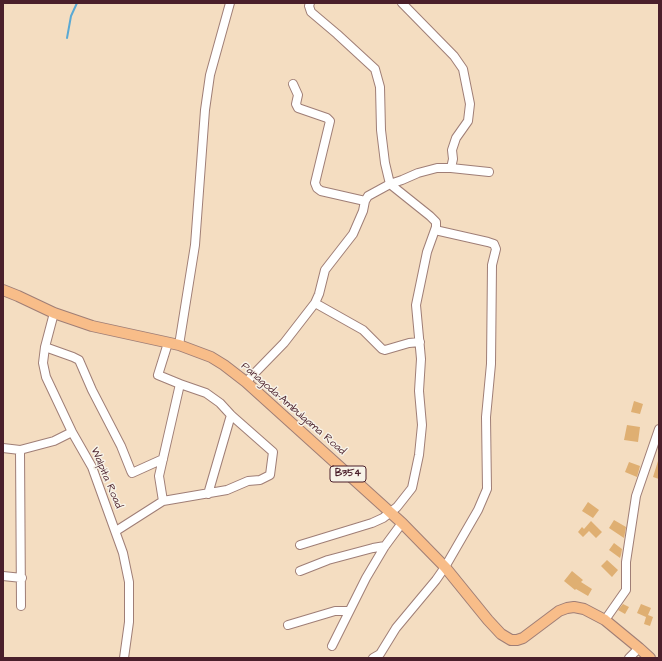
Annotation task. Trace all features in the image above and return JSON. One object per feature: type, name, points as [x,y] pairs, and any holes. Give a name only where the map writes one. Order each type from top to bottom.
[{"type":"main road","name":"Panagoda-Ambulgama Road","points":[[3,290],[54,313],[92,326],[179,345],[211,357],[224,365],[246,382],[391,512],[445,567],[501,634],[511,640],[523,638],[560,611],[574,607],[584,609],[605,620],[650,658]]},
{"type":"street","points":[[179,345],[196,245],[205,110],[210,75],[230,3]]},
{"type":"street","points":[[300,545],[372,523],[397,507],[412,488],[419,455],[422,425],[419,391],[421,359],[416,305],[427,252],[436,227],[436,222],[430,216],[390,184],[385,163],[381,130],[380,87],[375,69],[311,12],[309,6],[310,3]]},
{"type":"street","points":[[402,3],[454,56],[463,69],[470,104],[468,122],[456,138],[452,150],[451,168]]},
{"type":"street","points":[[294,84],[298,95],[296,104],[298,108],[327,118],[330,121],[316,183],[317,188],[321,191],[365,201]]},
{"type":"street","points":[[246,382],[284,343],[315,303],[319,294],[325,270],[352,234],[363,211],[365,201],[368,196],[390,184],[418,173],[437,168],[489,172]]},
{"type":"street","points":[[373,658],[380,654],[396,628],[445,567],[478,510],[487,489],[486,417],[491,364],[492,265],[496,250],[494,244],[488,242],[435,230]]},
{"type":"street","points":[[315,303],[363,330],[382,349],[385,350],[409,343],[420,342]]},
{"type":"street","name":"Walpita Road","points":[[54,313],[45,347],[43,363],[46,377],[72,432],[92,467],[123,553],[129,582],[129,622],[124,658]]},
{"type":"street","points":[[116,531],[163,502],[227,490],[248,481],[260,480],[270,475],[272,452],[220,403],[206,393],[158,375],[168,343]]},
{"type":"street","points":[[45,347],[79,360],[92,390],[121,446],[132,473],[163,459]]},
{"type":"street","points":[[163,502],[159,476],[180,384]]},
{"type":"street","points":[[208,494],[231,415]]},
{"type":"street","points":[[605,620],[626,590],[626,562],[636,496],[659,429]]},
{"type":"street","points":[[3,448],[20,450],[54,441],[72,432]]},
{"type":"street","points":[[20,450],[22,606]]},
{"type":"street","points":[[332,646],[366,578],[385,546],[402,523]]},
{"type":"street","points":[[300,571],[328,560],[385,546]]},
{"type":"street","points":[[3,576],[22,578]]},
{"type":"street","points":[[288,625],[335,610],[349,611]]},
{"type":"street","points":[[629,658],[640,648]]},
{"type":"building","points":[[634,401],[643,404],[640,414],[631,412]]},
{"type":"building","points":[[627,425],[640,427],[638,442],[624,440]]},
{"type":"building","points":[[659,461],[659,479],[653,477]]},
{"type":"building","points":[[629,462],[640,466],[637,477],[625,472]]},
{"type":"building","points":[[588,502],[599,510],[593,518],[582,511]]},
{"type":"building","points":[[614,520],[626,527],[624,538],[609,528]]},
{"type":"building","points":[[591,521],[602,532],[596,538],[589,531],[583,537],[578,532],[582,527],[584,529]]},
{"type":"building","points":[[614,543],[622,549],[620,558],[609,550]]},
{"type":"building","points":[[607,560],[618,570],[612,577],[601,566]]},
{"type":"building","points":[[572,571],[583,580],[581,582],[592,589],[588,596],[576,589],[575,590],[564,581]]},
{"type":"building","points":[[623,604],[629,607],[625,614],[618,610]]},
{"type":"building","points":[[641,604],[651,608],[648,615],[653,617],[650,626],[644,624],[646,617],[637,613]]},
{"type":"waterway","points":[[67,38],[71,16],[77,3]]}]
